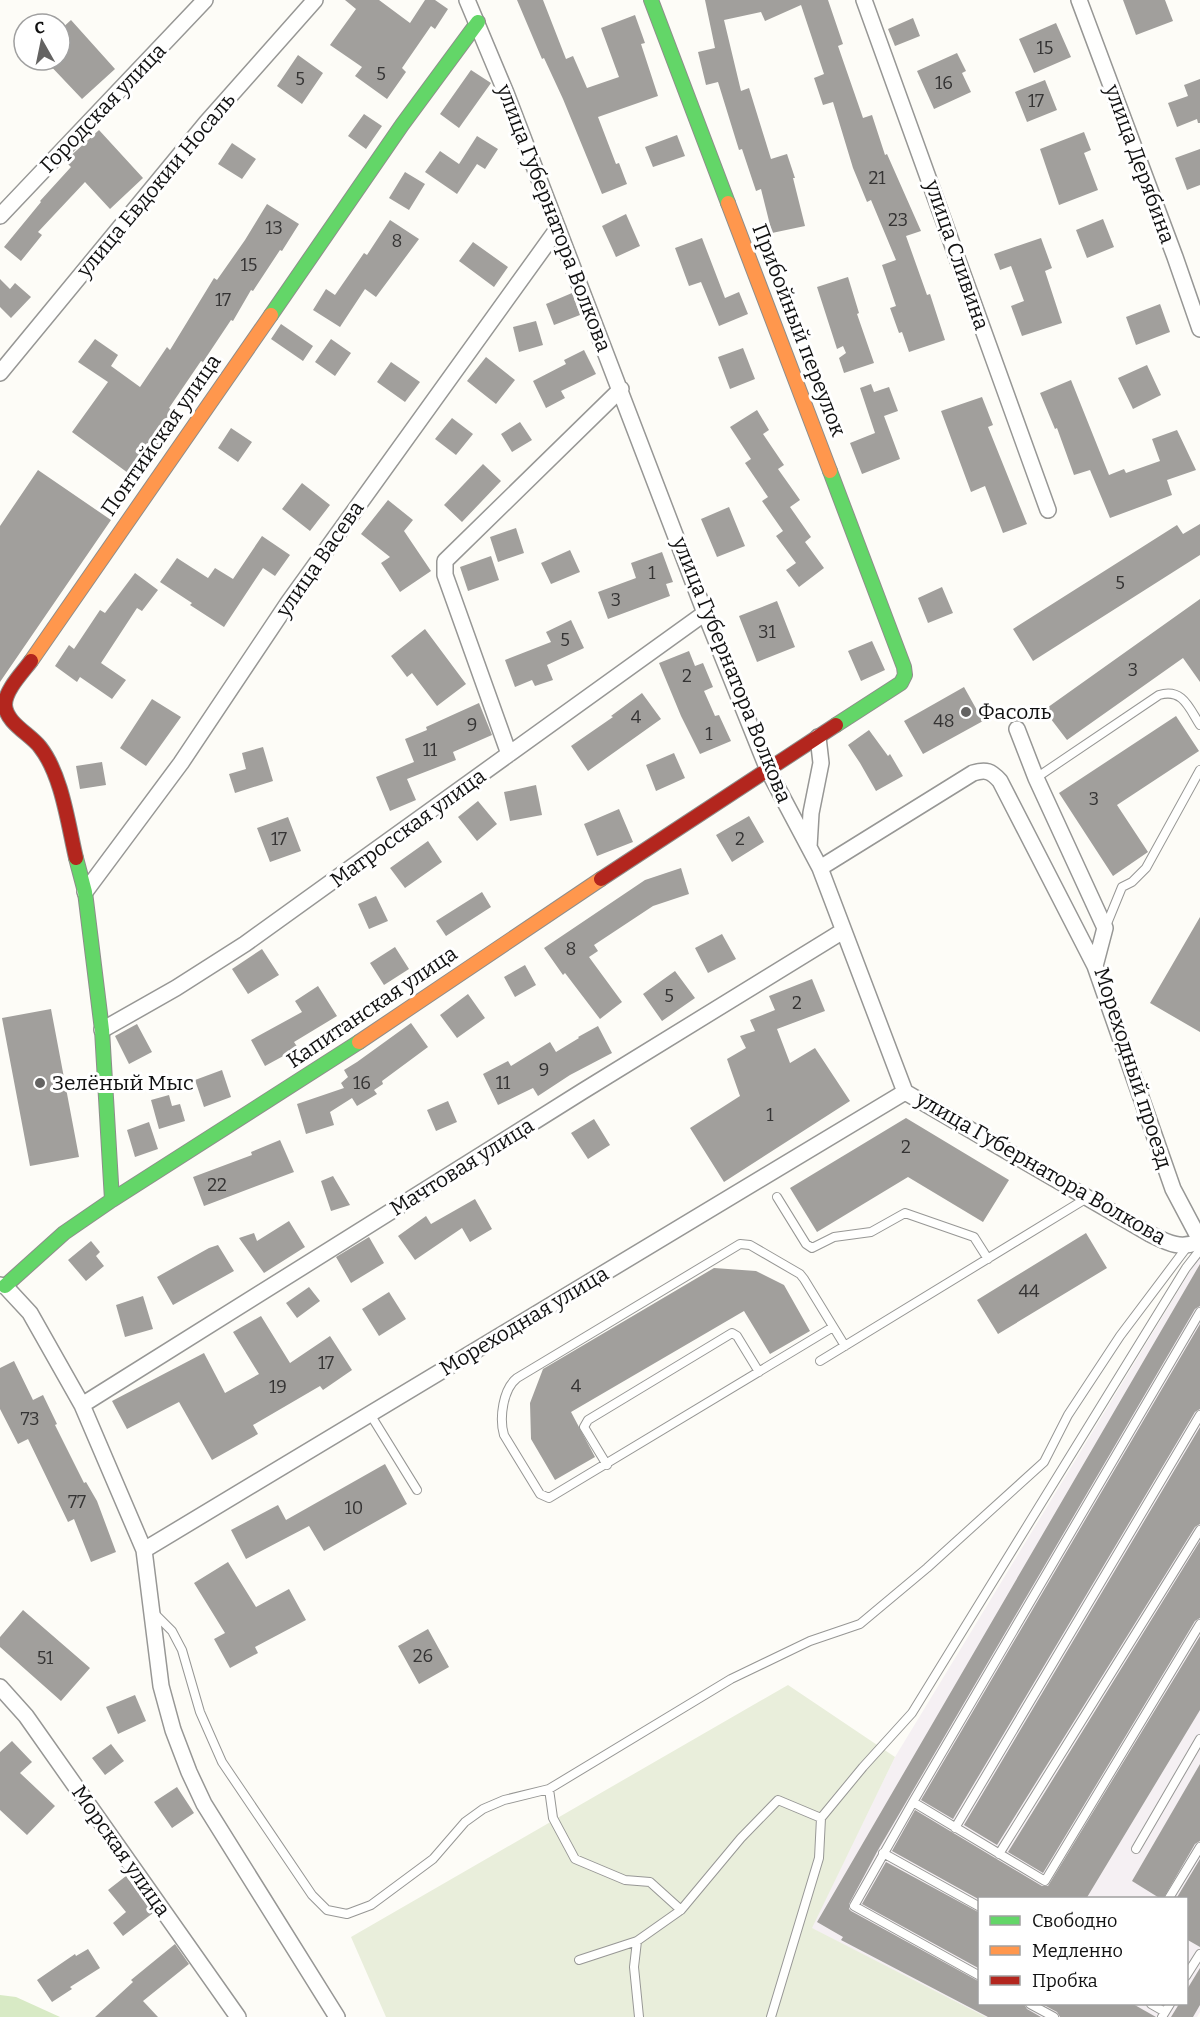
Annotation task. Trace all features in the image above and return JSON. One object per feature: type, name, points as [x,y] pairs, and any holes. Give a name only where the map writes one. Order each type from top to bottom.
[{"type":"street","name":"Городская улица","points":[[0,216],[205,0]]},
{"type":"street","name":"улица Евдокии Носаль","points":[[0,374],[206,123],[315,0]]},
{"type":"street","name":"улица Губернатора Волкова","points":[[467,0],[478,22],[621,389],[705,613],[768,770],[820,868],[905,1092],[1150,1234],[1166,1242],[1197,1244]]},
{"type":"street","name":"Прибойный переулок","points":[[651,0],[904,667],[905,675]]},
{"type":"street","name":"улица Сливина","points":[[864,0],[1048,510]]},
{"type":"street","name":"улица Дерябина","points":[[1079,0],[1200,329]]},
{"type":"street","name":"Понтийская улица","points":[[112,1200],[102,1030],[85,892],[51,765],[40,747],[12,720],[6,711],[5,701],[9,692],[402,125],[478,22]]},
{"type":"street","name":"улица Васева","points":[[85,892],[181,764],[288,603],[558,228]]},
{"type":"street","points":[[509,754],[445,575],[445,561],[621,389]]},
{"type":"street","name":"Матросская улица","points":[[102,1030],[176,988],[246,944],[705,613]]},
{"type":"street","name":"Капитанская улица","points":[[3,1285],[64,1233],[112,1200],[316,1071],[674,830],[901,683],[905,675]]},
{"type":"street","points":[[1017,729],[1036,778],[1105,928]]},
{"type":"street","points":[[809,849],[811,813],[821,763],[818,737]]},
{"type":"street","points":[[820,868],[974,772],[983,770],[993,773],[1000,781],[1095,966]]},
{"type":"street","name":"Мореходный проезд","points":[[1105,928],[1095,966],[1173,1189],[1197,1244]]},
{"type":"street","name":"Мачтовая улица","points":[[82,1405],[563,1103],[843,931]]},
{"type":"street","name":"Мореходная улица","points":[[144,1550],[905,1092]]},
{"type":"street","points":[[3,1285],[30,1313],[82,1405],[144,1550],[161,1686],[173,1730],[189,1772],[204,1804],[337,2017]]},
{"type":"street","name":"Морская улица","points":[[0,1686],[26,1716],[238,2017]]},
{"type":"lane","points":[[1036,778],[1159,695],[1168,693],[1178,695],[1185,701],[1200,725]]},
{"type":"lane","points":[[1105,928],[1122,887],[1132,882],[1146,868],[1200,770]]},
{"type":"lane","points":[[777,1197],[806,1244],[812,1248],[834,1237],[871,1232],[904,1213],[974,1237],[988,1259]]},
{"type":"lane","points":[[819,1361],[1088,1198]]},
{"type":"lane","points":[[833,1327],[549,1498],[543,1497],[504,1434],[501,1425],[511,1383],[740,1244],[750,1245],[800,1274],[845,1346]]},
{"type":"lane","points":[[152,1611],[172,1631],[182,1650],[200,1712],[222,1761],[312,1895],[327,1910],[347,1914],[371,1905],[433,1859],[465,1822],[483,1809],[504,1800],[549,1790],[731,1679],[810,1641],[860,1624],[927,1568],[1044,1462],[1068,1415],[1114,1346],[1197,1244]]},
{"type":"lane","points":[[771,2017],[819,1858],[821,1818],[912,1713],[1186,1268],[1197,1244]]},
{"type":"lane","points":[[978,1975],[854,1906],[1200,1312]]},
{"type":"lane","points":[[607,1465],[586,1430],[585,1423],[638,1390],[732,1334],[737,1336],[759,1372]]},
{"type":"lane","points":[[370,1414],[417,1490]]},
{"type":"lane","points":[[954,1828],[1200,1415]]},
{"type":"lane","points":[[999,1854],[1200,1530]]},
{"type":"lane","points":[[913,1802],[1045,1881],[1200,1624]]},
{"type":"lane","points":[[1136,1849],[1200,1739]]},
{"type":"lane","points":[[549,1790],[553,1818],[574,1859],[625,1880],[651,1882],[681,1910]]},
{"type":"lane","points":[[579,1960],[637,1941],[681,1910],[741,1838],[778,1800],[821,1818]]},
{"type":"lane","points":[[1170,1897],[1200,1847]]},
{"type":"lane","points":[[883,1853],[978,1906]]},
{"type":"lane","points":[[637,1941],[634,1967],[639,2017]]},
{"type":"lane","points":[[1188,1973],[1198,1957]]},
{"type":"lane","points":[[1032,2005],[1054,2017]]},
{"type":"shaded area","points":[[1200,1255],[1200,2012],[1197,2017],[986,2017],[811,1928],[895,1757]]},
{"type":"green space","points":[[788,1685],[895,1757],[812,1928],[986,2017],[386,2017],[351,1937]]},
{"type":"green space","points":[[0,1995],[16,1997],[60,2017],[0,2017]]},
{"type":"building","points":[[345,0],[379,0],[410,23],[425,0],[435,0],[448,9],[435,29],[431,26],[402,68],[406,72],[387,99],[355,76],[362,67],[330,45],[356,9]]},
{"type":"building","points":[[517,0],[543,0],[566,59],[573,56],[587,88],[619,77],[601,28],[635,15],[645,43],[641,44],[658,96],[598,117],[616,164],[619,163],[627,184],[602,194],[563,99],[544,58],[542,59]]},
{"type":"building","points":[[705,0],[828,0],[843,44],[838,46],[863,118],[872,115],[885,155],[887,154],[921,231],[906,236],[927,295],[930,294],[945,340],[909,352],[902,332],[899,333],[890,308],[896,306],[882,265],[896,260],[871,200],[867,202],[853,168],[833,102],[823,105],[814,78],[824,74],[801,5],[765,21],[761,12],[724,20],[741,91],[749,88],[771,159],[787,154],[795,178],[793,178],[805,226],[772,233],[761,189],[756,191],[742,149],[739,150],[718,82],[706,85],[698,52],[715,48]]},
{"type":"building","points":[[1123,0],[1165,0],[1173,21],[1136,35]]},
{"type":"building","points":[[913,18],[920,36],[895,46],[888,29]]},
{"type":"building","points":[[72,21],[115,69],[82,99],[56,72],[72,72]]},
{"type":"building","points":[[1056,23],[1071,57],[1034,73],[1019,39]]},
{"type":"building","points":[[957,53],[966,71],[962,73],[971,92],[934,109],[917,71]]},
{"type":"building","points":[[298,55],[323,73],[302,104],[277,86]]},
{"type":"building","points":[[471,70],[491,83],[459,128],[440,114]]},
{"type":"building","points":[[1200,79],[1200,123],[1197,119],[1177,127],[1168,103],[1188,96],[1184,85]]},
{"type":"building","points":[[1045,80],[1057,110],[1027,122],[1015,92]]},
{"type":"building","points":[[364,114],[382,126],[366,149],[348,136]]},
{"type":"building","points":[[99,130],[143,178],[110,209],[85,182],[38,232],[42,235],[21,261],[4,247],[40,201],[71,167],[65,161]]},
{"type":"building","points":[[1084,132],[1091,150],[1084,153],[1098,190],[1059,205],[1040,149]]},
{"type":"building","points":[[677,135],[685,156],[653,167],[645,147]]},
{"type":"building","points":[[477,136],[498,149],[485,169],[477,164],[457,194],[425,172],[440,151],[459,164]]},
{"type":"building","points":[[232,143],[256,159],[242,179],[218,164]]},
{"type":"building","points":[[1200,149],[1200,185],[1187,190],[1175,158]]},
{"type":"building","points":[[405,172],[425,184],[409,210],[389,198]]},
{"type":"building","points":[[267,204],[299,224],[253,291],[251,290],[233,321],[231,320],[169,408],[183,418],[139,481],[72,432],[108,382],[78,362],[95,339],[118,355],[111,366],[140,387],[167,347],[170,350],[214,278],[217,280]]},
{"type":"building","points":[[626,214],[640,246],[616,257],[602,226]]},
{"type":"building","points":[[1103,219],[1114,247],[1087,258],[1076,230]]},
{"type":"building","points":[[390,220],[419,239],[376,297],[365,289],[340,327],[313,310],[326,289],[335,295],[364,253],[367,255]]},
{"type":"building","points":[[702,238],[725,298],[739,292],[748,314],[719,326],[701,282],[689,286],[675,248]]},
{"type":"building","points":[[1041,238],[1052,268],[1045,271],[1062,323],[1022,336],[1011,306],[1024,301],[1011,266],[1000,270],[994,254]]},
{"type":"building","points":[[473,242],[508,267],[494,287],[459,261]]},
{"type":"building","points":[[848,277],[859,313],[857,314],[874,363],[844,373],[839,358],[846,353],[843,346],[837,349],[817,287]]},
{"type":"building","points":[[0,279],[10,289],[15,283],[31,297],[11,318],[0,307]]},
{"type":"building","points":[[572,293],[580,315],[554,325],[546,304]]},
{"type":"building","points":[[1160,304],[1170,332],[1136,345],[1126,317]]},
{"type":"building","points":[[536,321],[543,345],[519,352],[513,327]]},
{"type":"building","points":[[281,324],[313,346],[303,361],[271,339]]},
{"type":"building","points":[[331,339],[351,353],[335,376],[315,362]]},
{"type":"building","points":[[743,348],[755,379],[730,389],[718,357]]},
{"type":"building","points":[[584,350],[596,374],[561,391],[565,398],[546,408],[533,381],[566,364],[564,360]]},
{"type":"building","points":[[486,357],[515,380],[496,404],[467,381]]},
{"type":"building","points":[[391,362],[420,382],[405,402],[377,382]]},
{"type":"building","points":[[1147,365],[1161,395],[1133,409],[1118,378]]},
{"type":"building","points":[[1071,380],[1109,475],[1124,469],[1126,473],[1160,461],[1152,439],[1177,430],[1196,470],[1167,480],[1172,495],[1110,518],[1090,470],[1074,475],[1057,428],[1055,429],[1040,393]]},
{"type":"building","points":[[871,384],[874,392],[889,387],[898,411],[884,416],[900,459],[862,474],[850,443],[875,433],[860,388]]},
{"type":"building","points":[[982,397],[993,425],[988,427],[1027,524],[1003,533],[985,486],[971,492],[941,411]]},
{"type":"building","points":[[757,410],[769,430],[763,434],[784,465],[778,469],[800,500],[790,507],[811,537],[805,542],[824,568],[799,587],[786,570],[796,563],[776,536],[783,531],[762,501],[768,497],[745,463],[751,459],[730,427]]},
{"type":"building","points":[[452,418],[473,434],[456,455],[435,439]]},
{"type":"building","points":[[520,422],[532,440],[512,452],[501,434]]},
{"type":"building","points":[[231,428],[252,442],[238,462],[218,448]]},
{"type":"building","points":[[483,464],[501,481],[462,522],[444,505]]},
{"type":"building","points":[[38,470],[111,520],[0,682],[0,526]]},
{"type":"building","points":[[302,483],[330,505],[310,531],[282,509]]},
{"type":"building","points":[[388,500],[413,520],[404,531],[431,571],[400,592],[381,563],[390,557],[361,534]]},
{"type":"building","points":[[729,507],[745,546],[717,557],[701,519]]},
{"type":"building","points":[[1200,524],[1200,555],[1033,661],[1013,629],[1177,525],[1183,534]]},
{"type":"building","points":[[516,528],[524,553],[498,562],[490,537]]},
{"type":"building","points":[[262,536],[290,555],[275,576],[263,568],[224,627],[160,582],[177,558],[208,578],[215,568],[233,579]]},
{"type":"building","points":[[570,550],[580,572],[551,584],[541,563]]},
{"type":"building","points":[[662,552],[673,582],[666,584],[670,596],[608,619],[598,592],[636,578],[631,563]]},
{"type":"building","points":[[491,556],[499,580],[468,591],[460,567]]},
{"type":"building","points":[[135,573],[158,590],[142,611],[137,608],[101,663],[126,680],[112,699],[80,677],[77,682],[55,666],[69,645],[74,649],[100,610],[105,613]]},
{"type":"building","points":[[942,587],[953,613],[928,623],[918,598]]},
{"type":"building","points":[[1200,599],[1200,682],[1183,658],[1067,740],[1044,710]]},
{"type":"building","points":[[777,601],[795,647],[757,662],[739,616]]},
{"type":"building","points":[[571,620],[584,648],[547,665],[553,680],[535,686],[532,680],[515,687],[505,660],[551,642],[546,632]]},
{"type":"building","points":[[425,629],[466,684],[437,706],[412,673],[407,677],[391,656]]},
{"type":"building","points":[[872,641],[885,670],[861,681],[848,651]]},
{"type":"building","points":[[689,651],[695,666],[703,663],[713,687],[704,691],[715,716],[719,715],[731,741],[700,754],[659,663]]},
{"type":"building","points":[[964,687],[983,721],[923,754],[904,721]]},
{"type":"building","points":[[642,693],[661,719],[588,771],[571,746],[613,717],[611,716]]},
{"type":"building","points":[[152,699],[181,717],[146,766],[120,748]]},
{"type":"building","points":[[479,703],[492,735],[453,752],[456,760],[407,779],[416,800],[390,811],[376,777],[414,762],[405,739]]},
{"type":"building","points":[[1176,716],[1199,751],[1117,805],[1148,852],[1113,876],[1059,793]]},
{"type":"building","points":[[869,730],[888,756],[890,754],[903,776],[876,791],[848,745]]},
{"type":"building","points":[[263,747],[273,781],[235,793],[229,774],[246,769],[242,753]]},
{"type":"building","points":[[674,753],[685,778],[656,791],[646,765]]},
{"type":"building","points":[[102,762],[106,785],[80,789],[76,766]]},
{"type":"building","points":[[536,785],[542,815],[510,821],[504,792]]},
{"type":"building","points":[[478,801],[497,824],[477,841],[458,817]]},
{"type":"building","points":[[619,809],[633,842],[597,856],[584,824]]},
{"type":"building","points":[[749,816],[764,842],[732,862],[716,835]]},
{"type":"building","points":[[288,817],[301,851],[270,862],[257,828]]},
{"type":"building","points":[[428,841],[442,862],[405,888],[390,868]]},
{"type":"building","points":[[681,868],[689,894],[653,906],[594,945],[598,951],[589,957],[622,1002],[600,1019],[565,973],[563,975],[544,948],[645,880]]},
{"type":"building","points":[[482,892],[491,907],[446,936],[436,921]]},
{"type":"building","points":[[376,896],[388,921],[369,929],[358,904]]},
{"type":"building","points":[[1200,917],[1200,1032],[1150,1003]]},
{"type":"building","points":[[722,934],[736,959],[708,973],[695,948]]},
{"type":"building","points":[[395,947],[409,969],[384,985],[370,963]]},
{"type":"building","points":[[262,949],[279,975],[248,994],[232,969]]},
{"type":"building","points":[[525,965],[536,985],[515,997],[504,977]]},
{"type":"building","points":[[675,971],[695,998],[662,1021],[643,994]]},
{"type":"building","points":[[812,979],[825,1011],[777,1029],[790,1063],[815,1048],[850,1101],[724,1182],[690,1128],[740,1096],[727,1059],[746,1048],[740,1036],[755,1031],[750,1020],[775,1010],[769,996]]},
{"type":"building","points":[[318,986],[337,1016],[294,1042],[298,1048],[265,1066],[251,1040],[302,1012],[295,1001]]},
{"type":"building","points":[[468,994],[485,1018],[457,1038],[440,1015]]},
{"type":"building","points":[[51,1009],[79,1157],[30,1166],[2,1018]]},
{"type":"building","points":[[411,1023],[428,1047],[382,1081],[383,1084],[374,1090],[377,1094],[357,1106],[352,1098],[330,1112],[334,1125],[306,1134],[297,1104],[344,1088],[341,1083],[348,1077],[344,1070]]},
{"type":"building","points":[[137,1024],[152,1052],[129,1064],[115,1036]]},
{"type":"building","points":[[598,1026],[612,1053],[570,1075],[538,1096],[533,1088],[498,1105],[483,1074],[508,1061],[511,1066],[550,1042],[556,1052]]},
{"type":"building","points":[[222,1070],[231,1097],[204,1107],[195,1080]]},
{"type":"building","points":[[169,1095],[172,1106],[180,1104],[185,1121],[159,1129],[151,1100]]},
{"type":"building","points":[[448,1101],[457,1122],[436,1131],[427,1110]]},
{"type":"building","points":[[906,1118],[1009,1180],[983,1222],[908,1177],[817,1232],[790,1188]]},
{"type":"building","points":[[594,1119],[610,1145],[588,1159],[571,1133]]},
{"type":"building","points":[[149,1122],[158,1149],[135,1157],[127,1130]]},
{"type":"building","points":[[280,1140],[294,1172],[204,1206],[193,1177],[252,1155],[251,1152]]},
{"type":"building","points":[[333,1176],[350,1205],[331,1211],[321,1181]]},
{"type":"building","points":[[475,1199],[492,1229],[470,1242],[462,1228],[415,1260],[398,1236],[426,1216],[431,1224]]},
{"type":"building","points":[[289,1221],[305,1247],[264,1273],[239,1238],[254,1233],[257,1241]]},
{"type":"building","points":[[1086,1233],[1107,1268],[998,1334],[977,1300]]},
{"type":"building","points":[[369,1237],[384,1263],[351,1283],[336,1257]]},
{"type":"building","points":[[91,1241],[100,1252],[96,1256],[104,1266],[86,1281],[68,1260]]},
{"type":"building","points":[[218,1245],[234,1271],[173,1305],[157,1277]]},
{"type":"building","points":[[1200,1264],[1200,1306],[1195,1309],[878,1850],[849,1904],[851,1911],[978,1981],[978,2005],[1025,2005],[1027,2009],[1041,2017],[988,2017],[841,1940],[843,1937],[817,1922]]},
{"type":"building","points":[[714,1268],[756,1271],[784,1285],[810,1331],[770,1354],[744,1311],[571,1412],[595,1457],[555,1480],[531,1439],[530,1403],[543,1369]]},
{"type":"building","points":[[309,1287],[320,1301],[297,1318],[286,1303]]},
{"type":"building","points":[[389,1292],[406,1319],[379,1336],[362,1309]]},
{"type":"building","points":[[143,1296],[153,1329],[125,1337],[116,1305]]},
{"type":"building","points":[[261,1316],[290,1363],[330,1336],[352,1370],[323,1390],[320,1386],[253,1425],[258,1434],[212,1460],[179,1402],[127,1429],[112,1401],[204,1353],[225,1393],[259,1374],[233,1332]]},
{"type":"building","points":[[1200,1324],[1200,1409],[1195,1412],[953,1819],[921,1800]]},
{"type":"building","points":[[14,1361],[33,1400],[43,1395],[84,1483],[86,1482],[97,1501],[116,1552],[91,1562],[74,1519],[68,1522],[28,1439],[18,1444],[0,1409],[0,1368]]},
{"type":"building","points":[[1200,1427],[1200,1524],[1195,1527],[997,1845],[964,1825]]},
{"type":"building","points":[[385,1464],[407,1504],[324,1551],[309,1526],[246,1559],[231,1530],[278,1505],[286,1520]]},
{"type":"building","points":[[1200,1541],[1200,1618],[1195,1621],[1043,1873],[1008,1852]]},
{"type":"building","points":[[228,1562],[256,1607],[289,1589],[306,1620],[255,1647],[258,1653],[230,1668],[214,1639],[225,1633],[194,1583]]},
{"type":"building","points":[[23,1610],[90,1668],[61,1701],[0,1647],[0,1637]]},
{"type":"building","points":[[428,1629],[449,1667],[419,1684],[398,1646]]},
{"type":"building","points":[[1200,1636],[1200,1710],[1087,1897],[978,1897],[978,1899],[892,1851],[915,1810],[1042,1886],[1048,1886]]},
{"type":"building","points":[[135,1695],[146,1721],[118,1734],[106,1707]]},
{"type":"building","points":[[12,1741],[32,1762],[20,1773],[55,1806],[27,1835],[0,1810],[0,1752]]},
{"type":"building","points":[[111,1744],[124,1761],[105,1775],[92,1758]]},
{"type":"building","points":[[1200,1764],[1200,1841],[1195,1844],[1164,1897],[1158,1897],[1132,1881]]},
{"type":"building","points":[[177,1787],[194,1813],[172,1828],[154,1802]]},
{"type":"building","points":[[1200,1859],[1200,1947],[1188,1940],[1188,1897],[1177,1897]]},
{"type":"building","points":[[886,1862],[978,1912],[978,1968],[862,1904]]},
{"type":"building","points":[[126,1876],[153,1913],[123,1936],[113,1923],[126,1912],[108,1890]]},
{"type":"building","points":[[175,1944],[189,1964],[143,2001],[158,2017],[95,2017],[133,1982],[131,1980]]},
{"type":"building","points":[[88,1949],[100,1968],[70,1987],[72,1989],[52,2002],[37,1980],[75,1954],[76,1956]]},
{"type":"building","points":[[1200,1968],[1200,2005],[1193,2017],[1171,2017],[1178,2005],[1188,2005],[1188,1988]]},
{"type":"building","points":[[1044,2005],[1135,2005],[1156,2017],[1060,2017],[1057,2012]]},
{"type":"traffic: fast","points":[[651,0],[728,203]]},
{"type":"traffic: fast","points":[[271,315],[402,125],[478,22]]},
{"type":"traffic: fast","points":[[830,471],[904,667],[905,675],[901,683],[836,725]]},
{"type":"traffic: fast","points":[[76,858],[85,892],[102,1030],[112,1200]]},
{"type":"traffic: fast","points":[[5,1286],[64,1233],[359,1042]]},
{"type":"traffic: slow","points":[[728,203],[830,471]]},
{"type":"traffic: slow","points":[[31,661],[271,315]]},
{"type":"traffic: slow","points":[[359,1042],[601,879]]},
{"type":"traffic: jam","points":[[31,661],[8,693],[6,711],[14,723],[36,742],[48,758],[59,785],[76,858]]},
{"type":"traffic: jam","points":[[601,879],[836,725]]},
{"type":"place","name":"Фасоль","points":[[966,712]]},
{"type":"place","name":"Зелёный Мыс","points":[[40,1083]]}]
